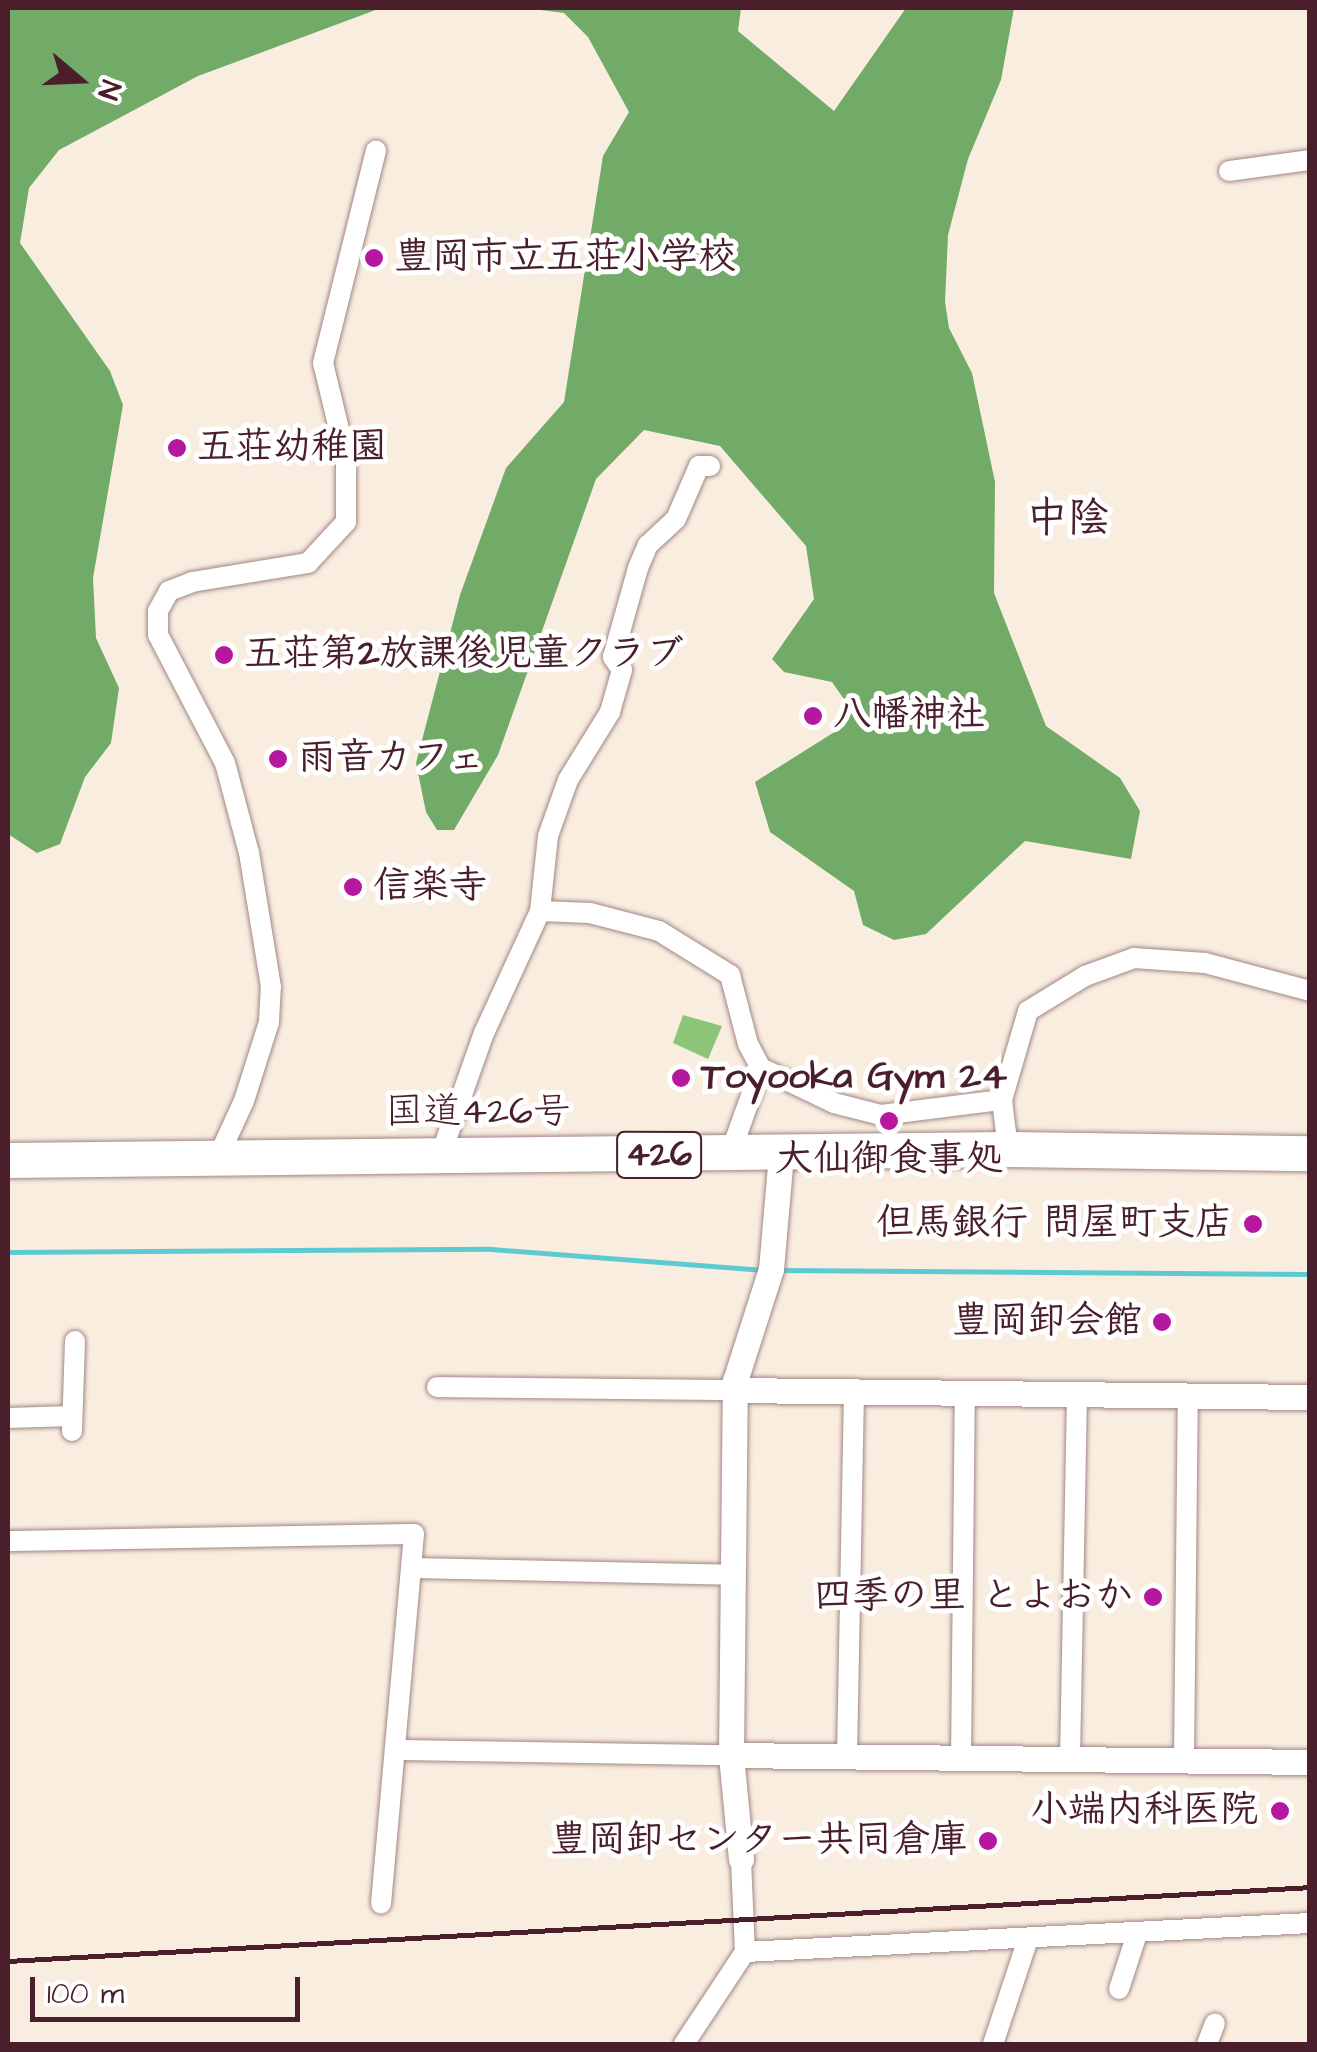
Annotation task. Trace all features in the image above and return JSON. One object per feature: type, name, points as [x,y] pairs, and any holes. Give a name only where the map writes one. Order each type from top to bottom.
[{"type":"highway","name":"国道426号","points":[[8,1160],[1008,1149],[1310,1152]]},
{"type":"street","points":[[219,1155],[244,1100],[269,1022],[271,987],[249,854],[225,763],[163,648],[158,611],[169,591],[192,582],[308,562],[346,522],[346,458],[323,363],[376,150]]},
{"type":"street","points":[[1229,171],[1310,160]]},
{"type":"street","points":[[440,1157],[484,1033],[540,911],[548,836],[568,780],[610,712],[622,670],[614,657],[638,568],[648,545],[676,519],[699,466],[710,466]]},
{"type":"street","points":[[540,911],[590,913],[659,931],[730,975],[748,1044],[762,1068],[834,1103],[880,1115],[1002,1100]]},
{"type":"street","points":[[1008,1149],[1002,1100],[1028,1011],[1106,966],[1134,958],[1205,962],[1310,992]]},
{"type":"street","points":[[730,1154],[762,1068]]},
{"type":"street","points":[[684,2044],[744,1952],[741,1860],[731,1755],[736,1390],[741,1350],[771,1269],[781,1154]]},
{"type":"street","points":[[8,1418],[72,1424],[75,1341]]},
{"type":"street","points":[[438,1387],[1310,1397]]},
{"type":"street","points":[[847,1756],[854,1392]]},
{"type":"street","points":[[961,1758],[965,1393]]},
{"type":"street","points":[[1070,1759],[1077,1394]]},
{"type":"street","points":[[1184,1760],[1188,1395]]},
{"type":"street","points":[[8,1541],[414,1534],[381,1904]]},
{"type":"street","points":[[411,1568],[733,1575]]},
{"type":"street","points":[[395,1750],[1310,1762]]},
{"type":"street","points":[[744,1952],[1028,1942],[1310,1922]]},
{"type":"street","points":[[1119,1989],[1138,1934]]},
{"type":"street","points":[[993,2044],[1028,1942]]},
{"type":"green space","points":[[8,8],[381,8],[198,76],[59,150],[29,188],[20,243],[110,371],[123,405],[93,578],[96,638],[119,688],[111,743],[85,777],[60,844],[37,853],[8,834]]},
{"type":"green space","points":[[525,8],[741,8],[738,31],[834,111],[906,8],[1014,8],[1001,80],[968,159],[948,235],[945,302],[949,328],[972,373],[995,482],[994,593],[1046,726],[1120,778],[1140,811],[1131,859],[1025,841],[926,934],[894,940],[863,925],[854,891],[770,832],[755,782],[844,726],[848,705],[832,682],[784,672],[772,659],[814,599],[806,546],[720,446],[644,430],[596,479],[498,755],[454,830],[437,830],[426,812],[416,763],[460,595],[506,468],[564,402],[603,156],[629,112],[588,37],[564,13]]},
{"type":"green space","points":[[683,1015],[722,1026],[708,1059],[673,1043]]},
{"type":"waterway","points":[[8,1252],[491,1249],[764,1270]]},
{"type":"waterway","points":[[780,1270],[1310,1274]]},
{"type":"railway","points":[[8,1961],[1310,1887]]},
{"type":"place","name":"豊岡市立五荘小学校","points":[[374,258]]},
{"type":"place","name":"五荘幼稚園","points":[[177,448]]},
{"type":"place","name":"五荘第2放課後児童クラブ","points":[[224,655]]},
{"type":"place","name":"八幡神社","points":[[813,716]]},
{"type":"place","name":"雨音カフェ","points":[[278,759]]},
{"type":"place","name":"信楽寺","points":[[353,887]]},
{"type":"place","name":"Toyooka Gym 24","points":[[681,1078]]},
{"type":"place","name":"大仙御食事処","points":[[889,1121]]},
{"type":"place","name":"但馬銀行 問屋町支店","points":[[1253,1224]]},
{"type":"place","name":"豊岡卸会館","points":[[1162,1322]]},
{"type":"place","name":"四季の里 とよおか","points":[[1153,1597]]},
{"type":"place","name":"小端内科医院","points":[[1280,1811]]},
{"type":"place","name":"豊岡卸センター共同倉庫","points":[[988,1841]]},
{"type":"district","name":"中陰","points":[[1068,519]]}]
